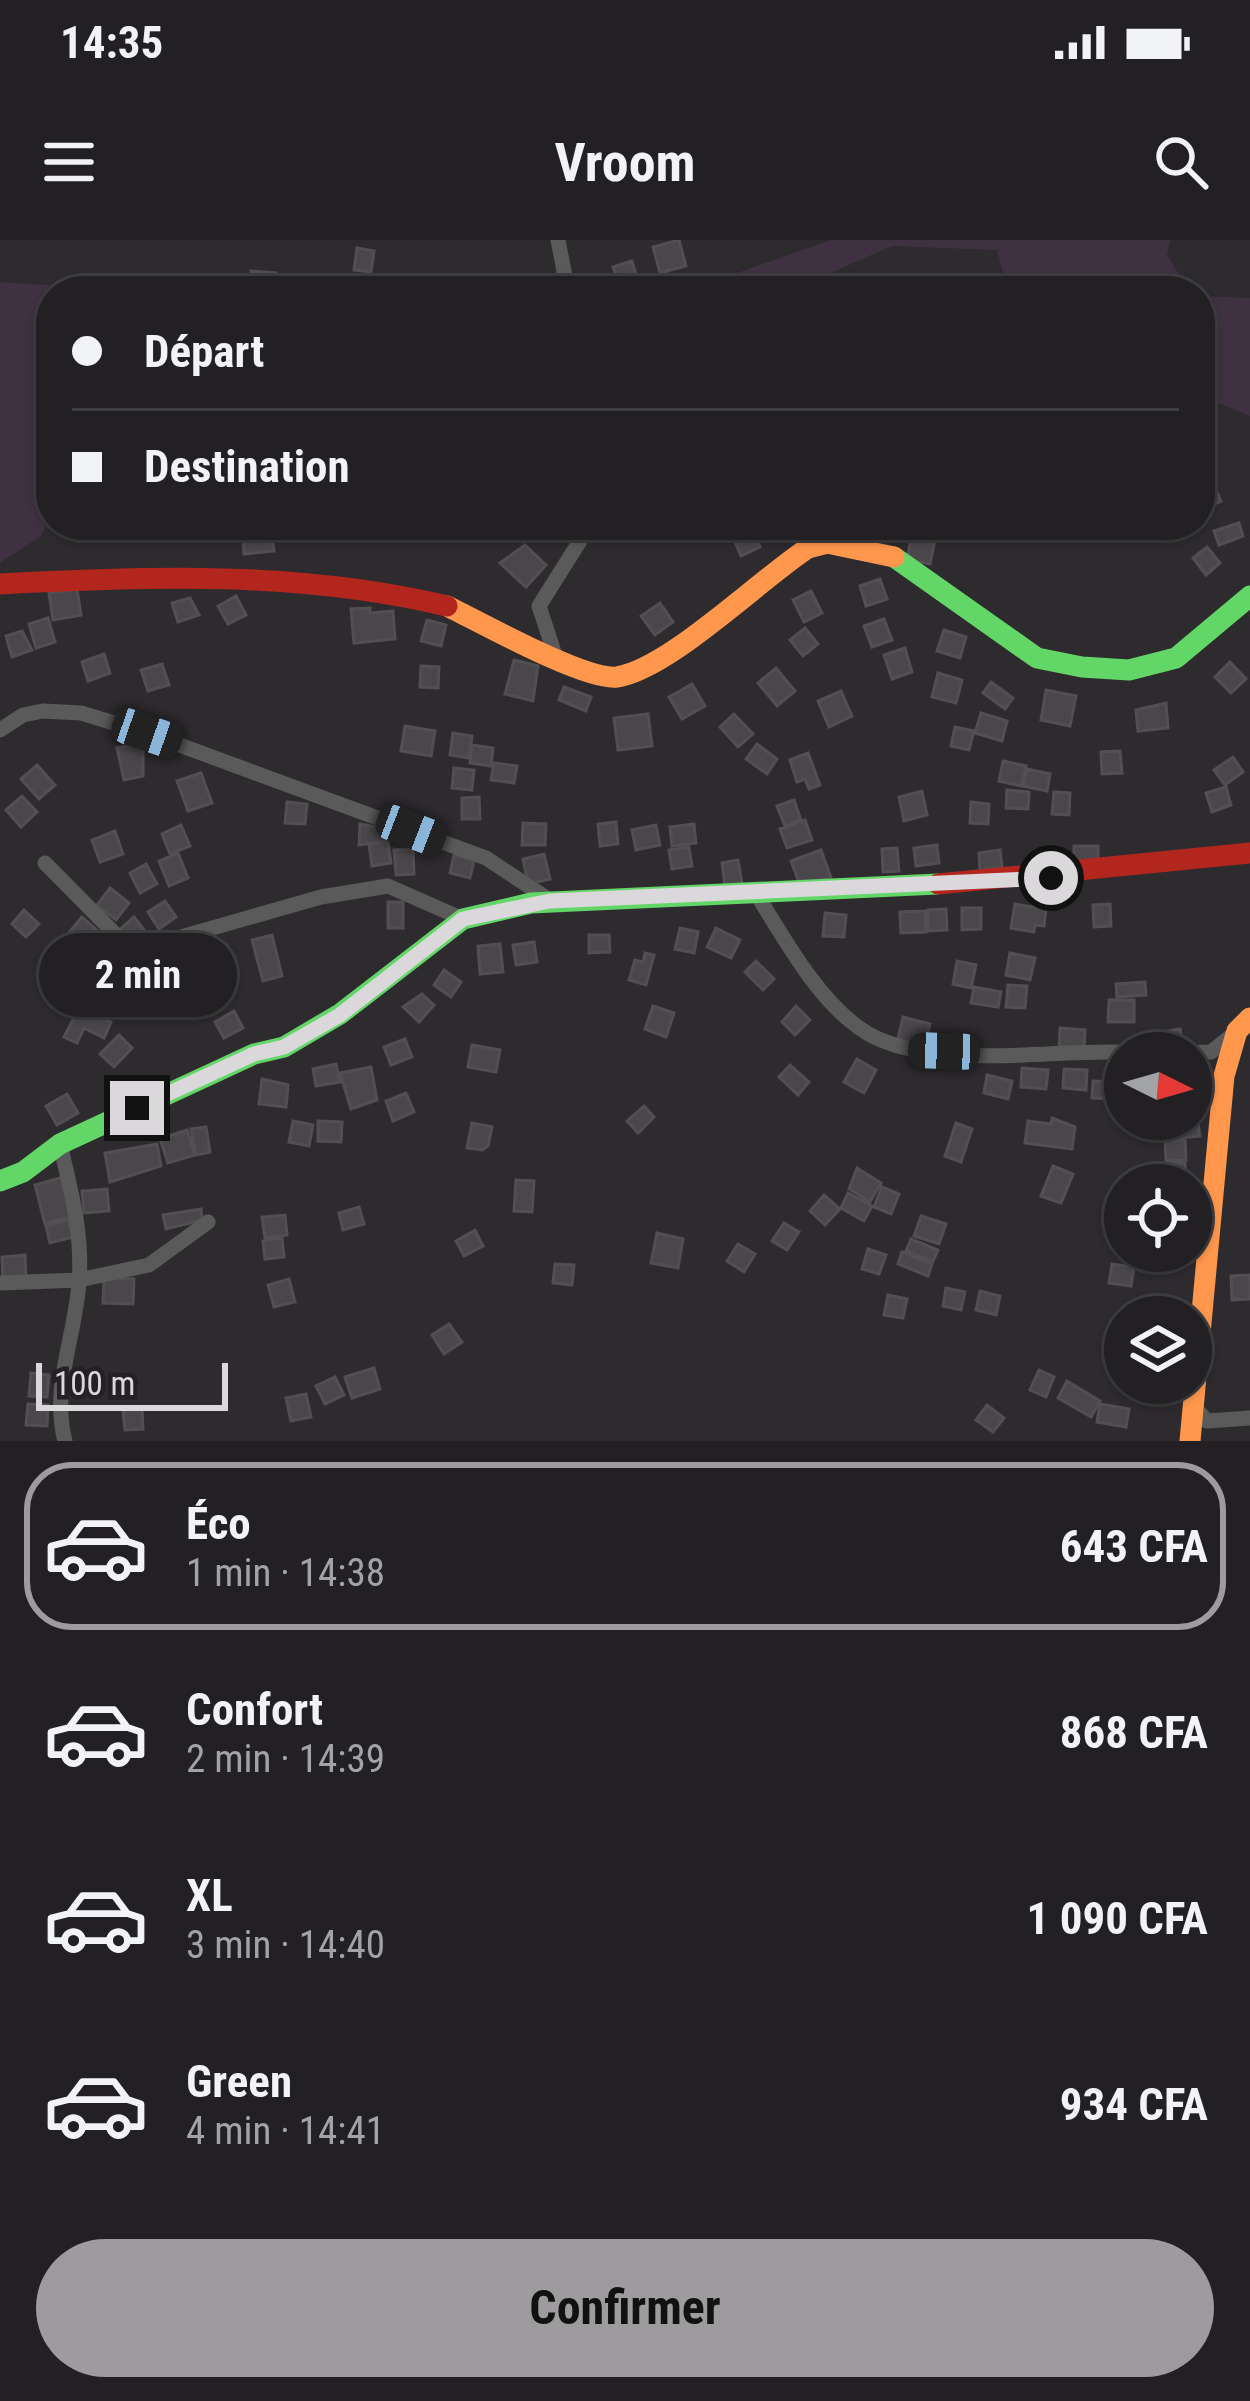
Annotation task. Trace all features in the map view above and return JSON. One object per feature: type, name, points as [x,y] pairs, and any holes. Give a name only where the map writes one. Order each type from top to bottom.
[{"type":"street","points":[[558,240],[565,276]]},
{"type":"street","points":[[555,655],[538,607],[580,540]]},
{"type":"street","points":[[0,584],[164,575],[295,586],[352,585],[448,606],[520,644],[594,674],[630,675],[682,645],[768,574],[808,548],[827,543],[899,557],[1037,658],[1082,668],[1129,670],[1176,658],[1250,596]]},
{"type":"street","points":[[0,730],[22,715],[81,712],[486,859],[550,901]]},
{"type":"street","points":[[0,1181],[23,1172],[60,1144],[254,1054],[284,1047],[340,1015],[463,919],[550,901],[757,895],[1095,874],[1250,853]]},
{"type":"street","points":[[45,863],[132,951],[321,897],[388,886],[463,919]]},
{"type":"street","points":[[757,895],[848,1018],[887,1043],[971,1054],[1104,1051]]},
{"type":"street","points":[[1212,1051],[1243,1024]]},
{"type":"street","points":[[1190,1441],[1223,1076],[1243,1024]]},
{"type":"street","points":[[60,1144],[80,1234],[80,1280],[61,1387],[65,1441]]},
{"type":"street","points":[[0,1283],[80,1280],[149,1265],[208,1222]]},
{"type":"street","points":[[1192,1405],[1207,1421],[1250,1418]]},
{"type":"shaded area","points":[[831,240],[1170,240],[1167,255],[1180,276],[1004,276],[997,250],[892,246],[823,276],[729,276]]},
{"type":"shaded area","points":[[0,282],[36,284],[36,539],[0,563]]},
{"type":"shaded area","points":[[1215,297],[1250,298],[1250,416],[1215,401]]},
{"type":"building","points":[[679,240],[686,266],[660,273],[653,247]]},
{"type":"building","points":[[357,248],[374,251],[371,272],[354,270]]},
{"type":"building","points":[[632,261],[636,276],[616,276],[613,267]]},
{"type":"building","points":[[251,271],[276,273],[276,276],[250,276]]},
{"type":"building","points":[[1239,523],[1243,536],[1219,545],[1215,531]]},
{"type":"building","points":[[243,540],[273,540],[274,551],[244,554]]},
{"type":"building","points":[[734,540],[757,540],[760,547],[741,556]]},
{"type":"building","points":[[911,540],[935,540],[930,564],[907,559]]},
{"type":"building","points":[[525,545],[546,565],[526,587],[500,563]]},
{"type":"building","points":[[1207,547],[1220,563],[1206,575],[1193,558]]},
{"type":"building","points":[[880,579],[887,599],[866,606],[860,586]]},
{"type":"building","points":[[77,589],[81,615],[53,620],[49,593]]},
{"type":"building","points":[[811,591],[822,613],[804,622],[793,600]]},
{"type":"building","points":[[236,596],[246,615],[228,624],[218,606]]},
{"type":"building","points":[[190,598],[199,615],[178,622],[172,603]]},
{"type":"building","points":[[660,603],[673,622],[655,635],[641,616]]},
{"type":"building","points":[[370,608],[370,613],[393,611],[395,639],[354,643],[351,609]]},
{"type":"building","points":[[48,618],[55,642],[36,648],[29,624]]},
{"type":"building","points":[[884,619],[892,640],[872,647],[864,626]]},
{"type":"building","points":[[427,620],[446,625],[441,646],[421,641]]},
{"type":"building","points":[[805,628],[818,644],[803,656],[790,640]]},
{"type":"building","points":[[944,630],[966,637],[960,658],[937,651]]},
{"type":"building","points":[[22,631],[32,650],[12,657],[6,636]]},
{"type":"building","points":[[905,648],[912,672],[892,679],[884,655]]},
{"type":"building","points":[[104,654],[110,673],[88,681],[82,662]]},
{"type":"building","points":[[514,660],[538,666],[533,701],[505,694]]},
{"type":"building","points":[[1230,662],[1246,679],[1231,693],[1215,677]]},
{"type":"building","points":[[162,664],[169,685],[148,691],[141,670]]},
{"type":"building","points":[[421,666],[439,667],[438,688],[420,687]]},
{"type":"building","points":[[776,668],[795,691],[777,706],[758,683]]},
{"type":"building","points":[[938,673],[962,680],[956,703],[932,697]]},
{"type":"building","points":[[991,682],[1013,698],[1005,709],[983,693]]},
{"type":"building","points":[[692,684],[705,706],[682,719],[669,697]]},
{"type":"building","points":[[564,687],[591,697],[586,711],[559,700]]},
{"type":"building","points":[[1046,690],[1076,696],[1070,726],[1041,720]]},
{"type":"building","points":[[841,691],[852,716],[829,727],[818,701]]},
{"type":"building","points":[[1166,703],[1168,728],[1138,731],[1136,710]]},
{"type":"building","points":[[981,713],[1007,721],[1002,741],[975,733]]},
{"type":"building","points":[[648,714],[652,746],[618,750],[614,718]]},
{"type":"building","points":[[734,714],[753,734],[738,747],[720,727]]},
{"type":"building","points":[[405,726],[435,731],[431,756],[401,751]]},
{"type":"building","points":[[955,727],[974,731],[969,750],[951,746]]},
{"type":"building","points":[[453,733],[472,736],[469,758],[450,755]]},
{"type":"building","points":[[143,742],[143,776],[124,780],[117,748]]},
{"type":"building","points":[[757,744],[777,759],[767,774],[746,759]]},
{"type":"building","points":[[472,745],[493,748],[491,766],[470,763]]},
{"type":"building","points":[[1120,751],[1122,773],[1102,774],[1101,752]]},
{"type":"building","points":[[808,753],[820,785],[809,789],[805,779],[797,782],[790,760]]},
{"type":"building","points":[[1233,757],[1243,772],[1225,785],[1214,770]]},
{"type":"building","points":[[1003,761],[1026,766],[1021,786],[999,781]]},
{"type":"building","points":[[494,763],[517,766],[514,783],[491,780]]},
{"type":"building","points":[[37,765],[55,785],[39,799],[21,779]]},
{"type":"building","points":[[454,768],[474,770],[472,790],[452,788]]},
{"type":"building","points":[[1027,769],[1050,774],[1047,791],[1023,786]]},
{"type":"building","points":[[201,773],[212,803],[188,811],[177,781]]},
{"type":"building","points":[[1226,787],[1231,805],[1212,812],[1206,793]]},
{"type":"building","points":[[1007,790],[1029,792],[1028,809],[1006,808]]},
{"type":"building","points":[[922,791],[927,815],[904,821],[899,797]]},
{"type":"building","points":[[1054,792],[1070,793],[1069,815],[1052,814]]},
{"type":"building","points":[[22,796],[37,812],[21,827],[6,810]]},
{"type":"building","points":[[479,797],[480,819],[462,819],[462,798]]},
{"type":"building","points":[[794,800],[801,820],[785,826],[777,806]]},
{"type":"building","points":[[287,802],[307,804],[305,824],[285,823]]},
{"type":"building","points":[[971,802],[989,804],[988,824],[970,823]]},
{"type":"building","points":[[805,820],[812,840],[787,848],[780,829]]},
{"type":"building","points":[[616,822],[618,844],[600,846],[598,824]]},
{"type":"building","points":[[523,823],[546,824],[545,845],[522,845]]},
{"type":"building","points":[[360,824],[387,829],[386,841],[359,845]]},
{"type":"building","points":[[694,824],[696,843],[672,846],[670,827]]},
{"type":"building","points":[[181,825],[190,846],[170,854],[162,834]]},
{"type":"building","points":[[656,825],[660,845],[636,850],[632,830]]},
{"type":"building","points":[[115,831],[123,854],[100,862],[92,840]]},
{"type":"building","points":[[388,842],[391,863],[372,866],[369,844]]},
{"type":"building","points":[[937,845],[939,863],[916,866],[914,848]]},
{"type":"building","points":[[1074,846],[1098,846],[1098,866],[1074,866]]},
{"type":"building","points":[[689,847],[692,866],[672,869],[669,850]]},
{"type":"building","points":[[897,848],[899,871],[883,872],[882,849]]},
{"type":"building","points":[[413,849],[414,874],[396,875],[394,850]]},
{"type":"building","points":[[821,850],[831,878],[800,885],[791,861]]},
{"type":"building","points":[[1000,850],[1002,867],[980,870],[979,853]]},
{"type":"building","points":[[178,853],[188,878],[169,886],[159,861]]},
{"type":"building","points":[[544,854],[550,879],[528,884],[523,859]]},
{"type":"building","points":[[454,855],[474,860],[470,878],[450,873]]},
{"type":"building","points":[[738,860],[742,884],[725,887],[722,863]]},
{"type":"building","points":[[146,864],[157,884],[140,893],[130,873]]},
{"type":"building","points":[[110,888],[129,903],[116,920],[97,905]]},
{"type":"building","points":[[165,901],[176,917],[159,929],[148,912]]},
{"type":"building","points":[[388,902],[403,902],[403,928],[388,928]]},
{"type":"building","points":[[1015,904],[1046,909],[1044,926],[1035,925],[1034,932],[1011,928]]},
{"type":"building","points":[[1110,904],[1111,926],[1094,927],[1093,905]]},
{"type":"building","points":[[962,908],[981,908],[981,929],[962,930]]},
{"type":"building","points":[[946,909],[947,930],[928,931],[928,910]]},
{"type":"building","points":[[24,910],[39,924],[26,937],[12,924]]},
{"type":"building","points":[[925,911],[926,932],[901,933],[900,912]]},
{"type":"building","points":[[825,913],[846,915],[844,937],[823,936]]},
{"type":"building","points":[[82,917],[100,933],[85,950],[81,946],[75,953],[62,941]]},
{"type":"building","points":[[134,917],[149,936],[131,951],[116,933]]},
{"type":"building","points":[[680,928],[698,932],[694,953],[675,949]]},
{"type":"building","points":[[716,928],[740,940],[731,958],[707,947]]},
{"type":"building","points":[[272,935],[282,976],[263,981],[252,940]]},
{"type":"building","points":[[589,935],[609,935],[610,952],[589,953]]},
{"type":"building","points":[[534,942],[537,962],[516,965],[513,945]]},
{"type":"building","points":[[500,944],[503,972],[480,974],[478,946]]},
{"type":"building","points":[[227,945],[236,964],[217,973],[209,953]]},
{"type":"building","points":[[645,953],[654,955],[646,985],[629,980],[635,960],[643,962]]},
{"type":"building","points":[[1010,953],[1035,958],[1030,980],[1006,975]]},
{"type":"building","points":[[72,955],[85,964],[71,984],[58,976]]},
{"type":"building","points":[[174,961],[198,986],[182,1002],[157,977]]},
{"type":"building","points":[[756,961],[774,979],[763,990],[745,972]]},
{"type":"building","points":[[957,961],[976,965],[971,988],[953,984]]},
{"type":"building","points":[[120,970],[134,992],[108,1008],[94,986]]},
{"type":"building","points":[[444,970],[461,982],[451,997],[434,985]]},
{"type":"building","points":[[47,977],[80,993],[74,1004],[42,986]]},
{"type":"building","points":[[1145,982],[1146,995],[1117,997],[1116,984]]},
{"type":"building","points":[[1008,985],[1027,986],[1025,1008],[1006,1007]]},
{"type":"building","points":[[974,987],[1001,992],[998,1007],[971,1003]]},
{"type":"building","points":[[422,994],[434,1005],[419,1022],[403,1007]]},
{"type":"building","points":[[1109,1000],[1134,1000],[1134,1022],[1108,1022]]},
{"type":"building","points":[[653,1006],[674,1013],[666,1037],[645,1029]]},
{"type":"building","points":[[796,1006],[810,1020],[795,1035],[782,1022]]},
{"type":"building","points":[[78,1010],[111,1022],[104,1038],[84,1028],[77,1043],[64,1037]]},
{"type":"building","points":[[234,1011],[243,1028],[224,1038],[215,1022]]},
{"type":"building","points":[[903,1017],[930,1024],[922,1054],[896,1047]]},
{"type":"building","points":[[1060,1028],[1085,1030],[1084,1050],[1059,1049]]},
{"type":"building","points":[[119,1035],[132,1048],[114,1067],[100,1054]]},
{"type":"building","points":[[405,1039],[412,1057],[391,1065],[384,1047]]},
{"type":"building","points":[[472,1045],[500,1050],[496,1072],[468,1067]]},
{"type":"building","points":[[857,1059],[876,1070],[864,1093],[844,1082]]},
{"type":"building","points":[[336,1064],[340,1082],[316,1086],[313,1069]]},
{"type":"building","points":[[790,1065],[809,1082],[798,1095],[779,1077]]},
{"type":"building","points":[[371,1067],[377,1100],[351,1109],[340,1073]]},
{"type":"building","points":[[1022,1068],[1048,1070],[1046,1089],[1021,1087]]},
{"type":"building","points":[[1064,1069],[1087,1070],[1086,1090],[1063,1088]]},
{"type":"building","points":[[987,1075],[1012,1081],[1008,1099],[984,1093]]},
{"type":"building","points":[[262,1079],[288,1085],[286,1107],[259,1104]]},
{"type":"building","points":[[1093,1081],[1104,1082],[1104,1099],[1092,1098]]},
{"type":"building","points":[[406,1093],[414,1112],[393,1121],[386,1101]]},
{"type":"building","points":[[67,1094],[78,1113],[57,1125],[46,1106]]},
{"type":"building","points":[[644,1106],[654,1117],[638,1133],[627,1121]]},
{"type":"building","points":[[1052,1118],[1075,1127],[1072,1149],[1025,1143],[1028,1121],[1051,1124]]},
{"type":"building","points":[[293,1121],[313,1125],[309,1146],[289,1142]]},
{"type":"building","points":[[318,1121],[342,1122],[341,1142],[318,1141]]},
{"type":"building","points":[[472,1123],[492,1127],[488,1146],[482,1150],[467,1148]]},
{"type":"building","points":[[956,1123],[972,1129],[961,1162],[945,1156]]},
{"type":"building","points":[[206,1127],[210,1152],[196,1155],[191,1129]]},
{"type":"building","points":[[187,1130],[195,1155],[168,1163],[160,1139]]},
{"type":"building","points":[[1185,1140],[1186,1160],[1166,1161],[1165,1141]]},
{"type":"building","points":[[157,1144],[161,1166],[110,1182],[105,1153]]},
{"type":"building","points":[[1053,1166],[1073,1174],[1061,1203],[1041,1196]]},
{"type":"building","points":[[857,1168],[881,1183],[870,1202],[849,1189]]},
{"type":"building","points":[[63,1177],[73,1216],[45,1224],[35,1185]]},
{"type":"building","points":[[516,1180],[534,1181],[532,1212],[514,1211]]},
{"type":"building","points":[[882,1187],[899,1194],[891,1214],[874,1207]]},
{"type":"building","points":[[107,1189],[109,1211],[84,1213],[82,1191]]},
{"type":"building","points":[[848,1193],[872,1206],[864,1221],[841,1208]]},
{"type":"building","points":[[824,1195],[840,1209],[825,1225],[810,1211]]},
{"type":"building","points":[[359,1207],[364,1224],[343,1230],[339,1213]]},
{"type":"building","points":[[201,1209],[202,1220],[166,1229],[163,1215]]},
{"type":"building","points":[[285,1215],[287,1235],[265,1238],[262,1217]]},
{"type":"building","points":[[921,1216],[946,1224],[939,1244],[914,1236]]},
{"type":"building","points":[[68,1220],[73,1237],[50,1243],[46,1226]]},
{"type":"building","points":[[784,1223],[799,1232],[787,1250],[772,1241]]},
{"type":"building","points":[[475,1230],[483,1246],[464,1256],[456,1241]]},
{"type":"building","points":[[657,1233],[683,1239],[678,1268],[651,1263]]},
{"type":"building","points":[[282,1238],[284,1257],[265,1259],[263,1241]]},
{"type":"building","points":[[911,1239],[938,1250],[933,1261],[906,1251]]},
{"type":"building","points":[[738,1244],[755,1254],[744,1272],[727,1261]]},
{"type":"building","points":[[868,1249],[886,1255],[879,1274],[862,1269]]},
{"type":"building","points":[[902,1252],[932,1264],[928,1276],[898,1264]]},
{"type":"building","points":[[25,1255],[26,1278],[3,1280],[2,1257]]},
{"type":"building","points":[[555,1264],[574,1265],[572,1285],[553,1283]]},
{"type":"building","points":[[1111,1272],[1133,1272],[1131,1286],[1109,1283]]},
{"type":"building","points":[[1250,1275],[1250,1299],[1232,1300],[1231,1276]]},
{"type":"building","points":[[104,1278],[134,1279],[133,1304],[103,1303]]},
{"type":"building","points":[[289,1279],[295,1302],[274,1307],[268,1285]]},
{"type":"building","points":[[946,1288],[965,1292],[961,1310],[943,1306]]},
{"type":"building","points":[[980,1291],[1000,1296],[996,1315],[976,1310]]},
{"type":"building","points":[[888,1295],[907,1299],[903,1318],[884,1315]]},
{"type":"building","points":[[449,1324],[462,1342],[444,1354],[432,1335]]},
{"type":"building","points":[[374,1368],[380,1389],[352,1398],[345,1377]]},
{"type":"building","points":[[1039,1370],[1054,1377],[1046,1397],[1030,1390]]},
{"type":"building","points":[[31,1373],[49,1375],[47,1397],[29,1396]]},
{"type":"building","points":[[335,1377],[344,1395],[325,1404],[316,1386]]},
{"type":"building","points":[[1067,1381],[1100,1401],[1091,1417],[1058,1398]]},
{"type":"building","points":[[306,1394],[311,1417],[291,1421],[286,1398]]},
{"type":"building","points":[[28,1404],[48,1405],[47,1426],[26,1425]]},
{"type":"building","points":[[1100,1404],[1129,1409],[1126,1427],[1097,1422]]},
{"type":"building","points":[[987,1405],[1004,1418],[993,1432],[976,1420]]},
{"type":"building","points":[[142,1408],[143,1429],[125,1430],[123,1410]]},
{"type":"traffic: fast","points":[[894,557],[1037,658],[1082,667],[1129,670],[1176,658],[1250,596]]},
{"type":"traffic: fast","points":[[0,1181],[23,1172],[60,1144],[254,1054],[284,1047],[340,1014],[463,919],[531,903],[938,884]]},
{"type":"traffic: slow","points":[[447,606],[558,661],[617,677],[662,658],[808,548],[827,543],[894,557]]},
{"type":"traffic: slow","points":[[1190,1441],[1224,1076],[1237,1031],[1250,1018]]},
{"type":"traffic: jam","points":[[0,584],[225,579],[336,587],[447,606]]},
{"type":"traffic: jam","points":[[938,884],[1250,853]]},
{"type":"route","points":[[137,1108],[254,1054],[284,1047],[340,1015],[463,919],[550,901],[1051,878]]}]
